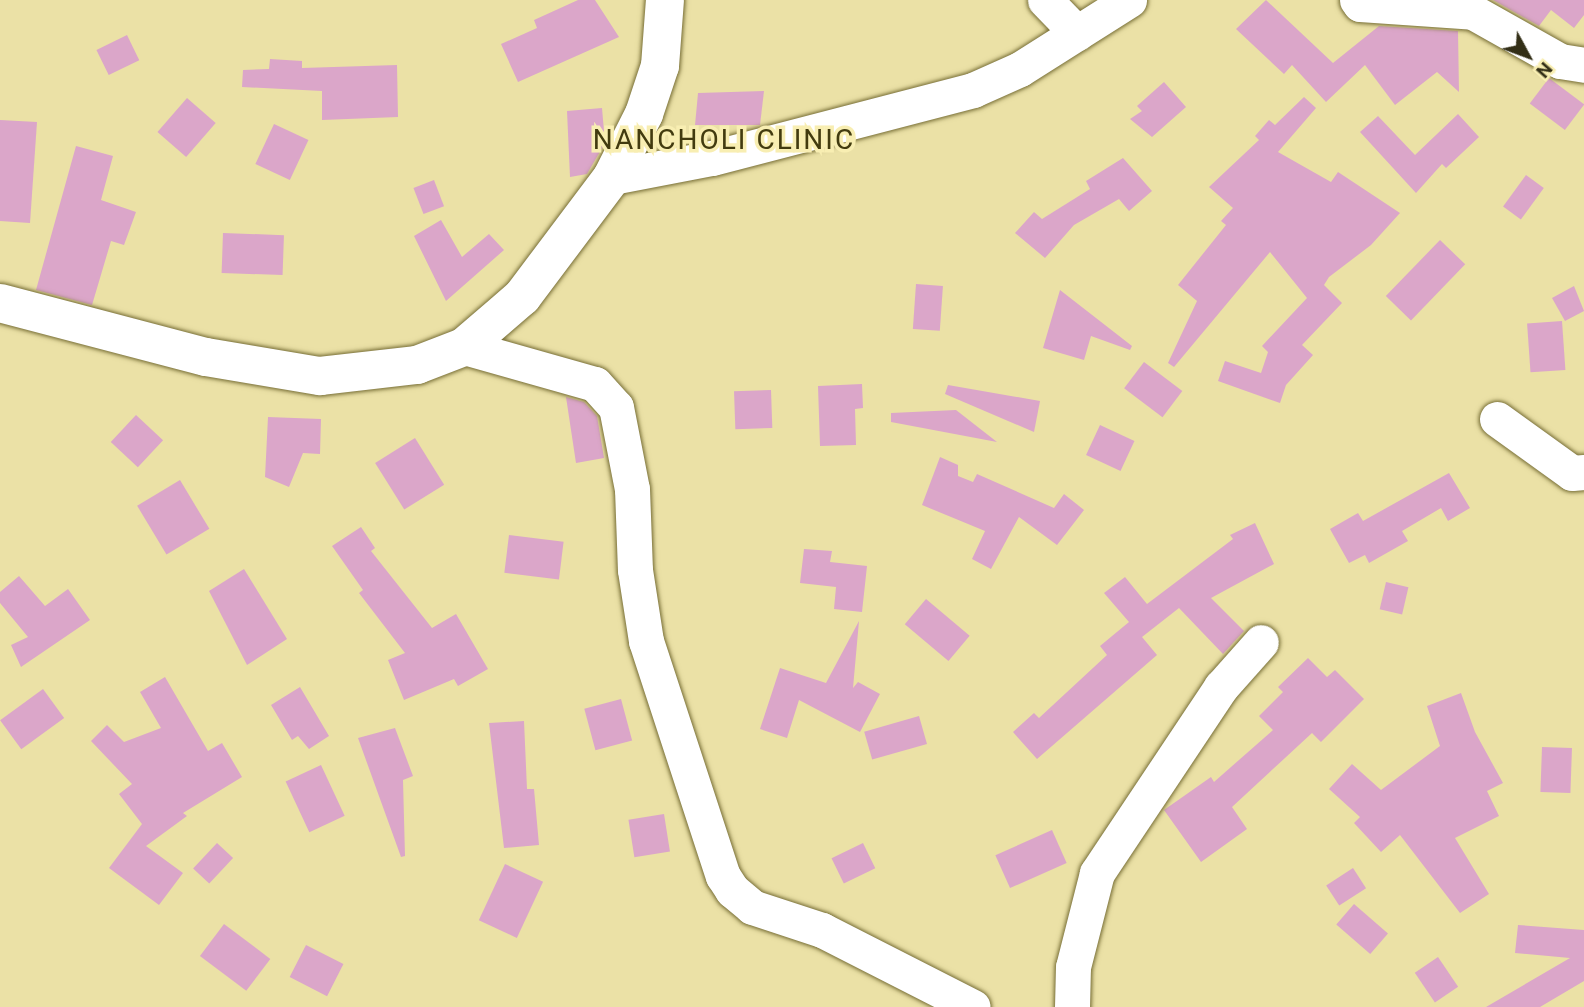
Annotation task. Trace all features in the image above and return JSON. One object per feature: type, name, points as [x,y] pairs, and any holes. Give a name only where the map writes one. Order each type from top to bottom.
[{"type":"street","points":[[0,303],[206,357],[320,376],[418,366],[464,347],[522,298],[612,177],[644,114],[660,66],[665,0]]},
{"type":"street","points":[[1045,0],[1077,33]]},
{"type":"street","points":[[612,177],[712,158],[973,90],[1020,69],[1129,0]]},
{"type":"street","points":[[1357,0],[1360,4],[1473,12],[1560,61],[1584,65]]},
{"type":"street","points":[[464,347],[595,384],[616,407],[632,489],[635,569],[646,641],[723,876],[732,890],[752,907],[822,930],[973,1007]]},
{"type":"street","points":[[1497,419],[1572,474],[1584,472]]},
{"type":"street","points":[[1072,1007],[1073,967],[1097,873],[1221,687],[1261,642]]},
{"type":"building","points":[[578,0],[595,0],[619,37],[518,82],[501,44],[537,28],[534,20]]},
{"type":"building","points":[[1266,0],[1333,63],[1379,26],[1458,31],[1459,92],[1437,72],[1395,105],[1365,65],[1326,102],[1292,65],[1284,74],[1236,29]]},
{"type":"building","points":[[1493,0],[1584,0],[1584,15],[1574,28],[1551,10],[1539,26]]},
{"type":"building","points":[[127,35],[139,60],[109,75],[96,50]]},
{"type":"building","points":[[270,59],[302,61],[302,68],[397,65],[398,117],[322,120],[322,91],[242,87],[243,70],[269,69]]},
{"type":"building","points":[[1549,78],[1584,104],[1565,130],[1530,104]]},
{"type":"building","points":[[1164,82],[1186,107],[1152,137],[1130,119],[1142,111],[1137,106]]},
{"type":"building","points":[[764,91],[760,125],[695,125],[698,93]]},
{"type":"building","points":[[1304,97],[1316,108],[1278,152],[1331,182],[1338,172],[1400,213],[1371,245],[1329,277],[1324,285],[1342,303],[1302,345],[1313,355],[1286,385],[1280,403],[1218,381],[1225,361],[1261,373],[1268,352],[1262,346],[1307,298],[1270,252],[1174,367],[1168,363],[1197,301],[1178,285],[1226,225],[1221,221],[1233,208],[1209,187],[1259,140],[1255,136],[1269,120],[1275,125]]},
{"type":"building","points":[[187,98],[216,123],[186,157],[157,132]]},
{"type":"building","points":[[602,108],[605,143],[587,174],[570,177],[567,111]]},
{"type":"building","points":[[1458,114],[1479,137],[1446,168],[1442,164],[1416,193],[1360,132],[1378,116],[1415,155]]},
{"type":"building","points":[[0,120],[37,122],[30,223],[0,221]]},
{"type":"building","points":[[274,124],[308,140],[290,180],[255,164]]},
{"type":"building","points":[[76,146],[113,156],[101,200],[136,212],[124,245],[111,241],[92,305],[36,290]]},
{"type":"building","points":[[1123,158],[1152,191],[1129,211],[1119,199],[1074,225],[1045,258],[1015,233],[1034,212],[1042,219],[1090,189],[1086,181]]},
{"type":"building","points":[[1526,175],[1544,188],[1521,219],[1503,207]]},
{"type":"building","points":[[434,180],[444,206],[423,214],[413,188]]},
{"type":"building","points":[[441,220],[462,257],[489,234],[504,250],[446,301],[414,236]]},
{"type":"building","points":[[223,233],[284,235],[283,275],[222,273]]},
{"type":"building","points":[[1440,240],[1465,264],[1411,320],[1386,296]]},
{"type":"building","points":[[916,284],[943,286],[940,331],[913,329]]},
{"type":"building","points":[[1574,286],[1584,311],[1565,321],[1552,298]]},
{"type":"building","points":[[1060,290],[1132,346],[1130,350],[1091,336],[1084,360],[1043,348]]},
{"type":"building","points":[[1562,321],[1565,370],[1531,372],[1527,323]]},
{"type":"building","points":[[1144,362],[1182,391],[1162,417],[1124,388]]},
{"type":"building","points":[[862,384],[863,408],[855,409],[856,445],[820,446],[818,386]]},
{"type":"building","points":[[948,385],[1040,401],[1034,432],[945,394]]},
{"type":"building","points":[[771,390],[772,428],[735,429],[734,391]]},
{"type":"building","points":[[566,397],[584,402],[597,416],[604,458],[576,463]]},
{"type":"building","points":[[956,410],[997,442],[891,422],[891,413]]},
{"type":"building","points":[[136,415],[163,440],[138,467],[111,442]]},
{"type":"building","points":[[268,417],[321,419],[320,454],[303,453],[289,487],[265,477]]},
{"type":"building","points":[[1100,425],[1134,441],[1120,471],[1086,455]]},
{"type":"building","points":[[415,438],[444,485],[404,510],[375,463]]},
{"type":"building","points":[[940,457],[958,465],[958,476],[973,482],[977,474],[1054,508],[1064,494],[1084,510],[1057,545],[1019,517],[991,569],[972,559],[985,531],[922,505]]},
{"type":"building","points":[[1449,473],[1470,508],[1448,521],[1441,508],[1402,531],[1408,541],[1369,563],[1365,555],[1349,563],[1330,529],[1358,513],[1363,521]]},
{"type":"building","points":[[180,480],[209,529],[166,555],[137,506]]},
{"type":"building","points":[[1255,523],[1274,564],[1211,598],[1244,631],[1223,654],[1179,608],[1142,637],[1157,655],[1037,759],[1013,732],[1034,713],[1039,718],[1107,655],[1100,646],[1129,622],[1104,593],[1125,577],[1147,604],[1233,539],[1230,535]]},
{"type":"building","points":[[361,527],[375,548],[371,551],[432,628],[456,614],[488,669],[458,686],[454,679],[404,700],[388,660],[405,653],[359,593],[363,590],[332,546]]},
{"type":"building","points":[[509,535],[564,542],[559,579],[504,573]]},
{"type":"building","points":[[804,549],[832,551],[830,562],[867,566],[862,612],[834,609],[836,587],[800,583]]},
{"type":"building","points":[[244,569],[287,639],[247,665],[209,591]]},
{"type":"building","points":[[19,576],[45,606],[68,589],[90,620],[21,667],[11,645],[28,637],[0,603],[0,592]]},
{"type":"building","points":[[1386,582],[1408,587],[1402,614],[1380,609]]},
{"type":"building","points":[[926,599],[970,636],[948,661],[905,624]]},
{"type":"building","points":[[859,621],[853,688],[858,682],[880,694],[860,732],[799,700],[787,738],[760,729],[780,668],[826,683]]},
{"type":"building","points":[[1308,658],[1327,677],[1335,670],[1364,699],[1321,742],[1312,733],[1232,807],[1247,829],[1201,862],[1164,810],[1211,777],[1214,782],[1273,730],[1259,716],[1283,692],[1278,687]]},
{"type":"building","points":[[165,677],[208,751],[222,743],[242,777],[183,813],[187,816],[146,846],[183,873],[159,905],[109,868],[142,824],[119,794],[132,784],[91,741],[107,725],[124,742],[161,728],[140,692]]},
{"type":"building","points":[[300,687],[329,736],[309,749],[298,736],[292,740],[271,705]]},
{"type":"building","points":[[43,689],[64,718],[21,749],[0,720]]},
{"type":"building","points":[[1461,693],[1475,732],[1503,783],[1487,791],[1499,816],[1455,838],[1489,894],[1460,913],[1400,835],[1381,852],[1354,823],[1360,817],[1329,789],[1352,764],[1381,790],[1440,746],[1427,706]]},
{"type":"building","points":[[621,699],[632,741],[595,750],[584,709]]},
{"type":"building","points":[[919,716],[927,744],[872,760],[864,732]]},
{"type":"building","points":[[524,721],[527,789],[534,789],[539,845],[504,848],[489,723]]},
{"type":"building","points":[[395,728],[413,776],[403,780],[405,856],[401,857],[358,738]]},
{"type":"building","points":[[1542,747],[1572,748],[1570,793],[1540,792]]},
{"type":"building","points":[[321,765],[345,816],[309,832],[286,781]]},
{"type":"building","points":[[664,814],[670,852],[634,857],[628,820]]},
{"type":"building","points":[[1052,830],[1067,863],[1010,888],[995,855]]},
{"type":"building","points":[[217,843],[233,858],[209,884],[193,869]]},
{"type":"building","points":[[863,843],[875,868],[844,884],[832,858]]},
{"type":"building","points":[[505,864],[543,882],[517,938],[479,920]]},
{"type":"building","points":[[1353,868],[1366,888],[1339,906],[1326,885]]},
{"type":"building","points":[[1354,904],[1388,934],[1370,954],[1336,924]]},
{"type":"building","points":[[224,924],[270,959],[246,991],[200,956]]},
{"type":"building","points":[[1518,925],[1584,930],[1584,981],[1540,1007],[1486,1007],[1570,958],[1515,953]]},
{"type":"building","points":[[306,945],[343,964],[327,996],[290,977]]},
{"type":"building","points":[[1438,957],[1458,987],[1435,1003],[1415,973]]},
{"type":"district","name":"NANCHOLI CLINIC","points":[[724,140]]}]
